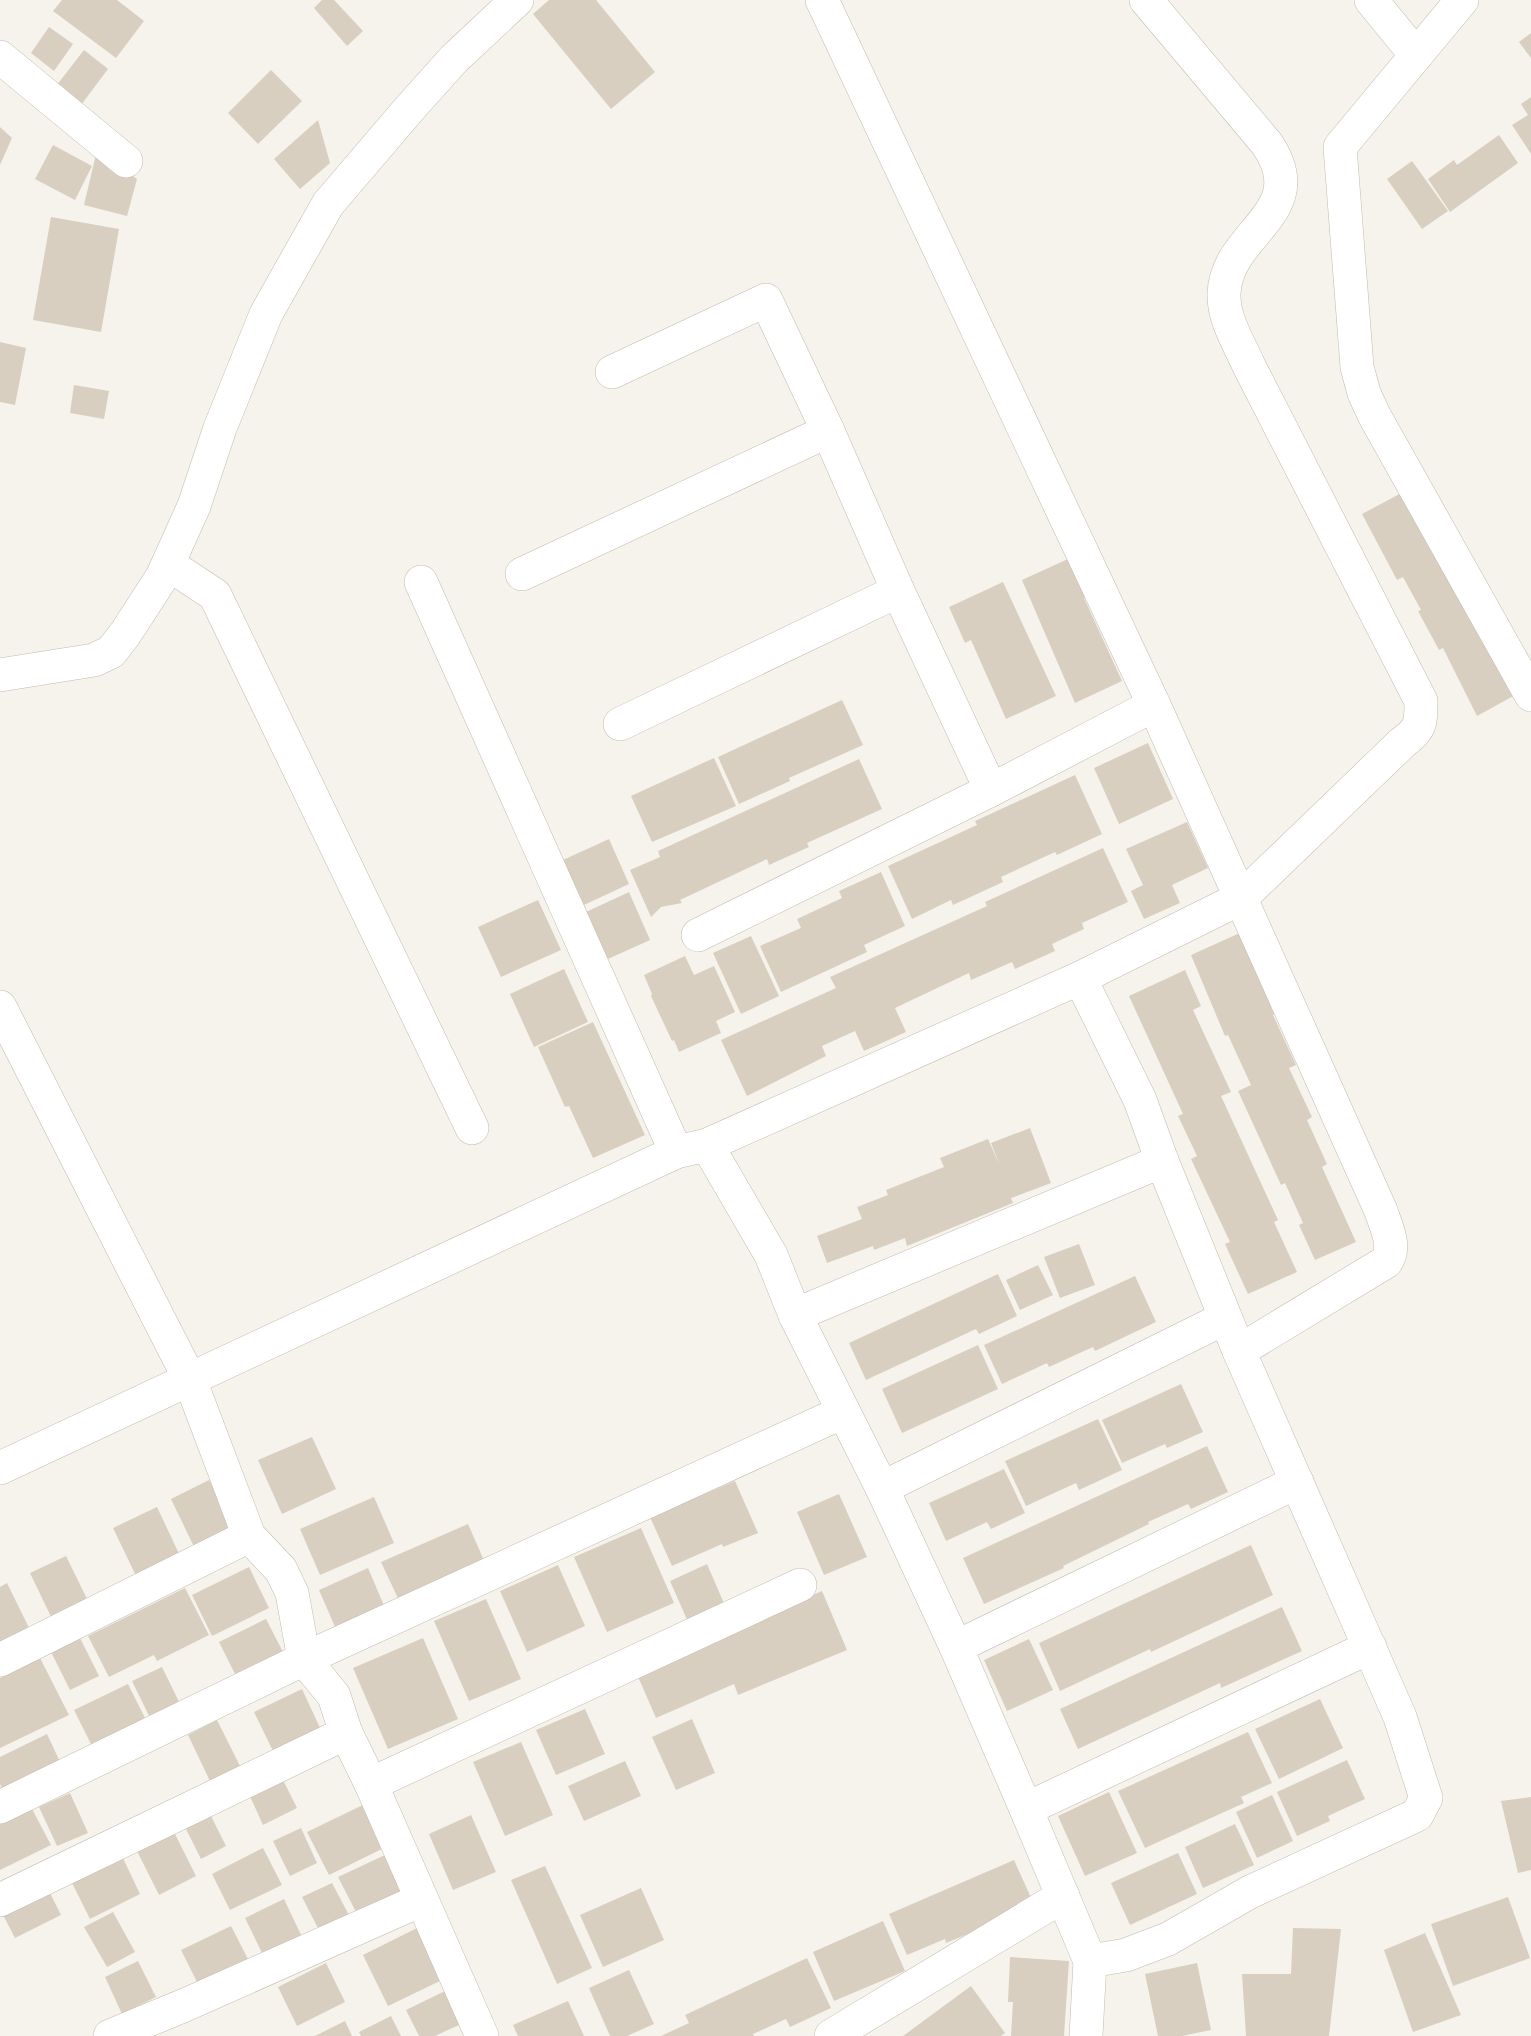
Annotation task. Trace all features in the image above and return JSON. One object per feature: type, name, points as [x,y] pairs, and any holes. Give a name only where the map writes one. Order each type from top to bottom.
[{"type":"street","points":[[0,675],[75,664],[94,660],[111,652],[162,578],[194,506],[220,428],[266,314],[328,204],[454,59],[517,0]]},
{"type":"street","points":[[822,0],[1154,705],[1381,1211],[1392,1250],[1391,1256],[1381,1265],[1239,1351]]},
{"type":"street","points":[[0,1468],[691,1149],[1080,978],[1241,898],[1402,743],[1417,732],[1421,719],[1420,701],[1228,319],[1224,292],[1227,273],[1236,256],[1264,223],[1278,201],[1282,185],[1276,156],[1146,0]]},
{"type":"street","points":[[1371,0],[1416,55]]},
{"type":"street","points":[[1462,0],[1340,147],[1357,368],[1374,415],[1531,695]]},
{"type":"street","points":[[0,57],[126,161]]},
{"type":"street","points":[[612,372],[766,300],[991,790]]},
{"type":"street","points":[[522,574],[828,431]]},
{"type":"street","points":[[168,564],[215,595],[472,1128]]},
{"type":"street","points":[[420,582],[691,1149],[771,1255],[795,1315],[882,1488],[956,1647],[1090,1961],[1086,2036]]},
{"type":"street","points":[[620,724],[898,591]]},
{"type":"street","points":[[698,934],[991,790],[1154,705]]},
{"type":"street","points":[[1080,978],[1140,1100],[1161,1161],[1225,1318],[1400,1717],[1426,1798],[1417,1815],[1250,1892],[1168,1940],[1126,1956],[1090,1961]]},
{"type":"street","points":[[0,1007],[190,1380],[249,1536],[281,1570],[292,1593],[304,1659],[334,1696],[345,1733],[371,1784],[476,2034]]},
{"type":"street","points":[[795,1315],[1161,1161]]},
{"type":"street","points":[[882,1488],[1225,1318]]},
{"type":"street","points":[[0,1807],[304,1659],[843,1412]]},
{"type":"street","points":[[956,1647],[1297,1482]]},
{"type":"street","points":[[0,1660],[249,1536]]},
{"type":"street","points":[[371,1784],[800,1585]]},
{"type":"street","points":[[1026,1809],[1370,1647]]},
{"type":"street","points":[[0,1900],[345,1733]]},
{"type":"street","points":[[831,2036],[1063,1896]]},
{"type":"street","points":[[110,2036],[185,2005],[421,1899]]},
{"type":"building","points":[[62,0],[117,0],[144,21],[116,58],[53,11]]},
{"type":"building","points":[[322,0],[334,0],[363,31],[347,46],[314,8]]},
{"type":"building","points":[[549,0],[596,0],[655,72],[611,109],[533,14]]},
{"type":"building","points":[[49,27],[73,44],[54,71],[31,53]]},
{"type":"building","points":[[1531,33],[1531,58],[1519,42]]},
{"type":"building","points":[[84,50],[108,69],[78,109],[53,90]]},
{"type":"building","points":[[271,70],[302,101],[258,144],[228,113]]},
{"type":"building","points":[[1531,97],[1531,154],[1512,125],[1528,115],[1521,104]]},
{"type":"building","points":[[318,120],[330,163],[300,189],[274,159]]},
{"type":"building","points":[[0,127],[12,138],[0,165]]},
{"type":"building","points":[[1499,135],[1518,163],[1450,212],[1428,179],[1454,160],[1457,165]]},
{"type":"building","points":[[53,145],[92,166],[75,200],[35,179]]},
{"type":"building","points":[[97,150],[137,179],[127,216],[84,205]]},
{"type":"building","points":[[1412,161],[1448,211],[1422,229],[1387,179]]},
{"type":"building","points":[[51,217],[119,229],[101,332],[33,320]]},
{"type":"building","points":[[0,342],[26,348],[15,405],[0,402]]},
{"type":"building","points":[[74,385],[109,391],[104,419],[70,413]]},
{"type":"building","points":[[1407,490],[1517,694],[1477,716],[1443,648],[1439,650],[1418,611],[1421,610],[1403,577],[1397,580],[1362,514]]},
{"type":"building","points":[[1070,558],[1088,596],[1084,598],[1122,681],[1075,703],[1022,580]]},
{"type":"building","points":[[1003,582],[1056,696],[1006,719],[971,640],[965,643],[949,607]]},
{"type":"building","points":[[842,700],[863,745],[789,778],[790,781],[739,804],[718,757]]},
{"type":"building","points":[[1148,743],[1173,799],[1119,824],[1094,768]]},
{"type":"building","points":[[714,758],[736,806],[652,842],[631,796]]},
{"type":"building","points":[[859,759],[882,809],[807,843],[809,847],[769,865],[767,859],[680,900],[682,903],[661,907],[651,917],[630,870],[660,857],[658,851]]},
{"type":"building","points":[[1075,775],[1102,834],[1057,855],[1055,852],[1001,877],[1003,882],[953,905],[951,900],[912,919],[888,866],[977,825],[975,821]]},
{"type":"building","points":[[1187,822],[1208,868],[1172,885],[1180,903],[1144,919],[1131,891],[1143,885],[1126,849]]},
{"type":"building","points":[[609,839],[629,884],[584,905],[563,860]]},
{"type":"building","points":[[1103,848],[1128,902],[1082,923],[1084,929],[1052,944],[1055,951],[1015,969],[1012,962],[971,980],[969,973],[895,1008],[906,1032],[864,1051],[855,1031],[822,1046],[826,1056],[747,1096],[721,1040],[836,988],[830,977],[987,906],[985,902]]},
{"type":"building","points":[[881,872],[905,926],[864,945],[867,952],[781,992],[760,946],[801,928],[797,919],[842,898],[839,891]]},
{"type":"building","points":[[629,892],[650,940],[608,959],[586,912]]},
{"type":"building","points":[[538,900],[561,950],[501,977],[478,927]]},
{"type":"building","points":[[1242,932],[1278,1012],[1273,1015],[1296,1065],[1289,1068],[1312,1117],[1307,1120],[1327,1164],[1322,1167],[1356,1242],[1315,1260],[1299,1225],[1303,1223],[1285,1183],[1281,1185],[1238,1091],[1251,1085],[1228,1035],[1225,1036],[1191,955]]},
{"type":"building","points":[[751,936],[779,996],[741,1014],[713,953]]},
{"type":"building","points":[[685,956],[694,975],[714,966],[735,1012],[716,1021],[721,1033],[679,1052],[651,996],[644,975]]},
{"type":"building","points":[[564,969],[588,1022],[534,1047],[510,994]]},
{"type":"building","points":[[1185,970],[1201,1006],[1193,1010],[1231,1092],[1221,1096],[1278,1220],[1274,1222],[1297,1272],[1248,1294],[1225,1244],[1230,1242],[1191,1159],[1197,1156],[1178,1116],[1183,1114],[1129,996]]},
{"type":"building","points":[[593,1022],[645,1135],[593,1158],[569,1106],[565,1107],[538,1047]]},
{"type":"building","points":[[1030,1128],[1051,1183],[1011,1198],[1013,1203],[907,1246],[905,1238],[874,1250],[873,1246],[827,1263],[817,1236],[862,1219],[857,1207],[888,1195],[886,1190],[944,1167],[940,1158],[988,1139],[1000,1166],[991,1143]]},
{"type":"building","points":[[1079,1244],[1095,1285],[1060,1298],[1044,1257]]},
{"type":"building","points":[[1038,1265],[1053,1295],[1020,1310],[1006,1280]]},
{"type":"building","points":[[998,1274],[1017,1316],[979,1334],[976,1329],[866,1380],[849,1343]]},
{"type":"building","points":[[1135,1276],[1156,1322],[1095,1351],[1093,1347],[1049,1367],[1047,1363],[1002,1384],[984,1345]]},
{"type":"building","points":[[978,1345],[998,1389],[902,1433],[882,1389]]},
{"type":"building","points":[[1181,1384],[1203,1432],[1167,1448],[1165,1444],[1122,1463],[1102,1420]]},
{"type":"building","points":[[1098,1419],[1122,1470],[1079,1490],[1076,1483],[1026,1506],[1005,1461]]},
{"type":"building","points":[[312,1437],[336,1489],[282,1514],[258,1460]]},
{"type":"building","points":[[1207,1446],[1228,1492],[1191,1509],[1188,1504],[1148,1522],[1149,1524],[1063,1566],[1064,1568],[984,1604],[963,1558]]},
{"type":"building","points":[[1004,1469],[1025,1513],[991,1529],[987,1522],[946,1541],[929,1503]]},
{"type":"building","points":[[209,1480],[236,1534],[197,1553],[171,1499]]},
{"type":"building","points":[[735,1481],[758,1533],[723,1547],[722,1544],[672,1566],[650,1517]]},
{"type":"building","points":[[839,1494],[867,1557],[824,1575],[797,1512]]},
{"type":"building","points":[[374,1497],[394,1543],[320,1575],[300,1529]]},
{"type":"building","points":[[157,1507],[182,1560],[139,1582],[113,1528]]},
{"type":"building","points":[[468,1524],[489,1572],[403,1609],[381,1562]]},
{"type":"building","points":[[641,1528],[674,1603],[607,1632],[574,1557]]},
{"type":"building","points":[[1251,1545],[1273,1595],[1151,1652],[1150,1649],[1060,1691],[1039,1643]]},
{"type":"building","points":[[66,1556],[90,1605],[54,1623],[30,1573]]},
{"type":"building","points":[[707,1564],[726,1608],[689,1624],[670,1581]]},
{"type":"building","points":[[558,1565],[585,1626],[527,1652],[500,1591]]},
{"type":"building","points":[[249,1567],[269,1608],[212,1636],[192,1595]]},
{"type":"building","points":[[368,1568],[388,1615],[339,1636],[319,1590]]},
{"type":"building","points":[[7,1583],[34,1638],[0,1655],[0,1587]]},
{"type":"building","points":[[185,1588],[209,1635],[157,1661],[154,1655],[109,1677],[88,1636]]},
{"type":"building","points":[[822,1591],[847,1650],[738,1695],[734,1684],[656,1718],[636,1672]]},
{"type":"building","points":[[486,1599],[521,1679],[469,1701],[434,1621]]},
{"type":"building","points":[[1282,1607],[1302,1651],[1221,1688],[1220,1683],[1078,1749],[1060,1709]]},
{"type":"building","points":[[266,1619],[283,1652],[235,1674],[219,1642]]},
{"type":"building","points":[[79,1636],[99,1676],[70,1690],[50,1650]]},
{"type":"building","points":[[423,1638],[458,1719],[388,1749],[353,1668]]},
{"type":"building","points":[[1029,1639],[1053,1690],[1007,1711],[984,1660]]},
{"type":"building","points":[[40,1658],[69,1715],[0,1748],[0,1678]]},
{"type":"building","points":[[162,1667],[184,1712],[154,1726],[132,1681]]},
{"type":"building","points":[[128,1684],[152,1732],[98,1758],[74,1710]]},
{"type":"building","points":[[302,1689],[321,1730],[274,1753],[254,1712]]},
{"type":"building","points":[[1320,1699],[1343,1748],[1279,1779],[1255,1729]]},
{"type":"building","points":[[585,1709],[605,1754],[556,1775],[536,1730]]},
{"type":"building","points":[[692,1719],[715,1773],[676,1790],[652,1737]]},
{"type":"building","points":[[217,1720],[240,1766],[210,1781],[188,1735]]},
{"type":"building","points":[[1248,1732],[1272,1783],[1241,1797],[1244,1803],[1145,1848],[1118,1791]]},
{"type":"building","points":[[47,1734],[61,1764],[4,1792],[0,1784],[0,1757]]},
{"type":"building","points":[[521,1742],[553,1815],[505,1836],[473,1762]]},
{"type":"building","points":[[1347,1760],[1365,1799],[1328,1816],[1330,1821],[1297,1836],[1277,1792]]},
{"type":"building","points":[[625,1761],[641,1796],[584,1821],[568,1786]]},
{"type":"building","points":[[282,1778],[297,1808],[263,1825],[249,1794]]},
{"type":"building","points":[[1109,1792],[1137,1853],[1085,1876],[1058,1816]]},
{"type":"building","points":[[70,1793],[88,1833],[57,1846],[39,1807]]},
{"type":"building","points":[[1272,1795],[1293,1841],[1257,1858],[1236,1812]]},
{"type":"building","points":[[1531,1797],[1531,1870],[1518,1873],[1501,1801]]},
{"type":"building","points":[[371,1801],[392,1844],[329,1875],[307,1832]]},
{"type":"building","points":[[31,1807],[51,1845],[0,1870],[0,1822]]},
{"type":"building","points":[[208,1810],[226,1846],[201,1859],[183,1823]]},
{"type":"building","points":[[471,1815],[496,1872],[453,1890],[429,1834]]},
{"type":"building","points":[[1235,1824],[1254,1865],[1203,1888],[1185,1847]]},
{"type":"building","points":[[301,1828],[317,1863],[290,1876],[273,1841]]},
{"type":"building","points":[[173,1830],[196,1876],[159,1895],[136,1849]]},
{"type":"building","points":[[263,1848],[282,1885],[230,1910],[212,1874]]},
{"type":"building","points":[[120,1852],[140,1894],[90,1919],[69,1877]]},
{"type":"building","points":[[1178,1853],[1197,1894],[1130,1925],[1111,1883]]},
{"type":"building","points":[[385,1855],[403,1892],[357,1914],[338,1877]]},
{"type":"building","points":[[1014,1860],[1033,1902],[987,1922],[989,1925],[946,1943],[945,1939],[907,1955],[889,1914]]},
{"type":"building","points":[[545,1866],[592,1968],[557,1984],[511,1880]]},
{"type":"building","points":[[332,1883],[350,1917],[320,1932],[302,1897]]},
{"type":"building","points":[[641,1888],[664,1940],[603,1967],[580,1915]]},
{"type":"building","points":[[48,1889],[61,1915],[15,1938],[1,1911]]},
{"type":"building","points":[[1508,1897],[1530,1958],[1453,1986],[1431,1924]]},
{"type":"building","points":[[284,1899],[303,1939],[264,1957],[245,1918]]},
{"type":"building","points":[[113,1912],[135,1952],[107,1967],[84,1927]]},
{"type":"building","points":[[883,1921],[905,1971],[834,2001],[813,1952]]},
{"type":"building","points":[[231,1926],[251,1965],[201,1990],[181,1950]]},
{"type":"building","points":[[417,1928],[442,1980],[388,2006],[363,1955]]},
{"type":"building","points":[[1293,1928],[1341,1929],[1329,2036],[1246,2036],[1242,1974],[1291,1974]]},
{"type":"building","points":[[1425,1933],[1461,2015],[1413,2032],[1384,1950]]},
{"type":"building","points":[[1010,1957],[1069,1961],[1064,2036],[1011,2036],[1013,2002],[1008,2002]]},
{"type":"building","points":[[807,1958],[831,2008],[790,2027],[786,2019],[753,2034],[754,2036],[661,2036],[689,2023],[685,2015]]},
{"type":"building","points":[[138,1961],[156,1997],[122,2014],[105,1977]]},
{"type":"building","points":[[326,1963],[345,2002],[297,2026],[278,1987]]},
{"type":"building","points":[[1197,1963],[1211,2030],[1182,2036],[1158,2036],[1145,1974]]},
{"type":"building","points":[[629,1970],[654,2024],[627,2036],[610,2036],[589,1988]]},
{"type":"building","points":[[971,1986],[1005,2033],[1001,2036],[903,2036]]},
{"type":"building","points":[[445,1991],[461,2024],[435,2036],[419,2036],[406,2010]]},
{"type":"building","points":[[568,2001],[584,2036],[518,2036],[513,2025]]},
{"type":"building","points":[[391,2016],[401,2036],[361,2036],[359,2032]]},
{"type":"building","points":[[345,2021],[352,2036],[315,2036]]}]
